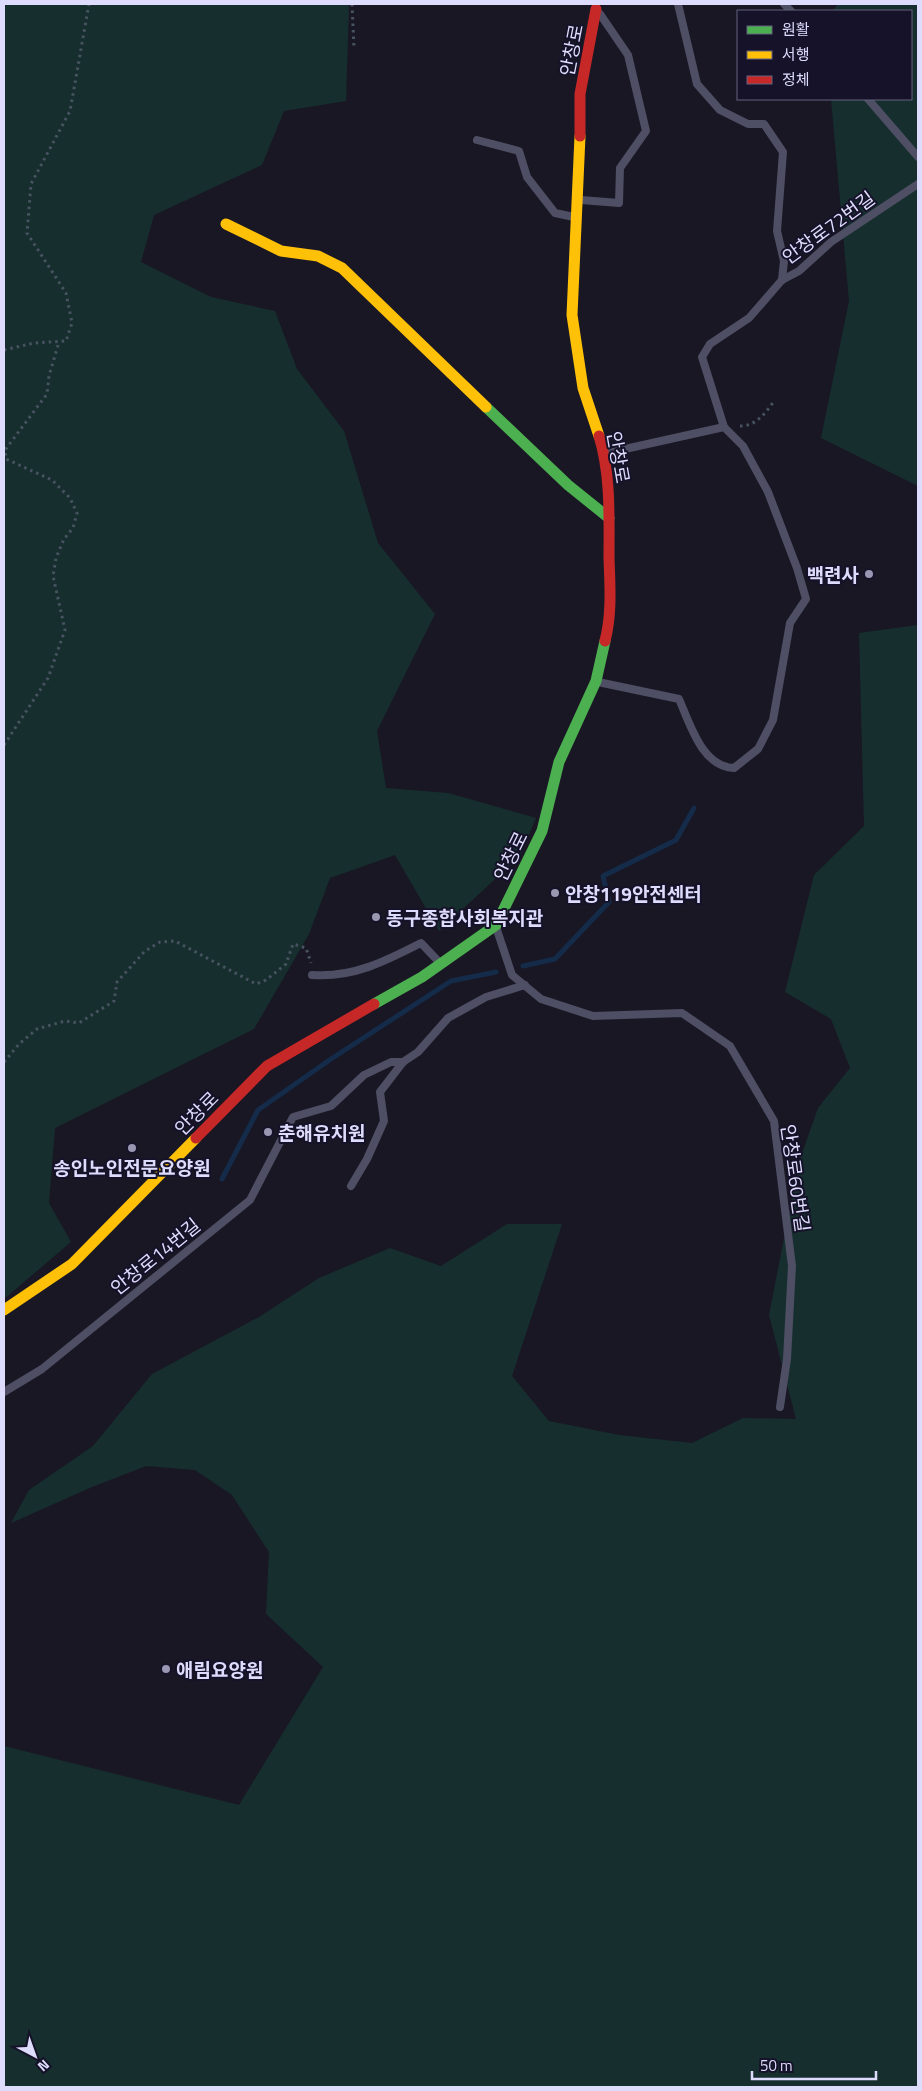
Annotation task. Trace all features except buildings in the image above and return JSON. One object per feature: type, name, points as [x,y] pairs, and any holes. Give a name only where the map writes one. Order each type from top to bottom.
[{"type":"street","name":"안창로","points":[[4,1310],[72,1264],[268,1066],[422,977],[496,925],[542,831],[559,762],[596,681],[610,621],[609,518],[604,453],[583,388],[572,315],[578,200],[580,94],[595,7]]},
{"type":"street","points":[[226,224],[281,251],[318,256],[342,268],[568,485],[609,518]]},
{"type":"lane","name":"안창로72번길","points":[[678,4],[697,84],[720,110],[748,124],[764,124],[783,152],[777,231],[784,262],[782,280]]},
{"type":"lane","points":[[578,200],[620,203],[620,168],[646,131],[628,55],[595,7]]},
{"type":"lane","points":[[869,100],[918,157]]},
{"type":"lane","points":[[477,140],[520,150],[527,177],[555,213],[576,218]]},
{"type":"lane","name":"안창로72번길","points":[[596,681],[679,699],[698,742],[712,760],[724,768],[734,768],[758,749],[773,720],[790,624],[806,599],[768,492],[743,446],[724,427],[702,357],[710,344],[749,318],[782,280],[799,271],[831,242],[918,184]]},
{"type":"lane","points":[[604,453],[635,448],[724,427]]},
{"type":"lane","name":"안창로60번길","points":[[496,925],[512,975],[541,1000],[593,1016],[682,1013],[730,1046],[774,1121],[792,1266],[788,1359],[780,1407]]},
{"type":"lane","points":[[312,975],[332,976],[381,964],[421,943],[440,964]]},
{"type":"lane","points":[[351,1186],[367,1159],[384,1120],[380,1092],[403,1062],[418,1052],[448,1018],[486,997],[525,986]]},
{"type":"lane","name":"안창로14번길","points":[[4,1392],[42,1370],[250,1200],[293,1116],[331,1106],[364,1075],[391,1062],[403,1062]]},
{"type":"path","points":[[4,350],[66,340],[72,323],[66,293],[27,234],[31,184],[70,111],[90,4]]},
{"type":"path","points":[[352,4],[354,48]]},
{"type":"path","points":[[4,745],[48,678],[65,630],[53,576],[56,558],[73,528],[77,513],[75,505],[52,480],[6,459],[6,450],[47,394],[49,376],[59,342]]},
{"type":"path","points":[[724,427],[749,426],[765,414],[775,400]]},
{"type":"path","points":[[4,1062],[19,1044],[37,1030],[65,1021],[79,1023],[114,1001],[118,982],[145,951],[160,942],[175,941],[256,984],[266,980],[286,964],[293,944],[306,948],[311,957],[312,975]]},
{"type":"green space","points":[[4,4],[349,4],[346,101],[284,111],[262,165],[154,215],[141,262],[211,297],[275,311],[297,369],[344,431],[378,543],[435,614],[377,731],[386,788],[448,793],[536,818],[520,856],[439,931],[395,855],[330,878],[309,934],[254,1029],[55,1128],[49,1203],[71,1242],[4,1299]]},
{"type":"green space","points":[[838,4],[918,4],[918,486],[821,438],[849,301],[831,100],[912,100],[912,10],[833,10]]},
{"type":"green space","points":[[918,625],[918,2087],[4,2087],[4,1746],[239,1805],[323,1667],[266,1614],[269,1552],[232,1495],[195,1470],[146,1466],[92,1487],[11,1523],[29,1490],[93,1446],[152,1374],[259,1317],[319,1278],[390,1248],[441,1266],[507,1224],[562,1224],[512,1376],[549,1421],[619,1435],[692,1443],[743,1418],[796,1419],[769,1315],[799,1162],[818,1108],[850,1068],[831,1019],[785,992],[814,875],[864,826],[859,633]]},
{"type":"waterway","points":[[523,966],[555,959],[609,902],[603,876],[676,840],[694,808]]},
{"type":"waterway","points":[[222,1179],[258,1110],[331,1059],[451,981],[496,972]]},
{"type":"traffic: fast","points":[[486,407],[568,485],[609,518]]},
{"type":"traffic: fast","points":[[374,1004],[422,977],[496,925],[542,831],[559,762],[596,681],[605,641]]},
{"type":"traffic: slow","points":[[580,136],[572,315],[583,388],[599,436]]},
{"type":"traffic: slow","points":[[226,224],[281,251],[318,256],[342,268],[486,407]]},
{"type":"traffic: slow","points":[[4,1310],[72,1264],[196,1138]]},
{"type":"traffic: jam","points":[[580,136],[580,94],[596,9]]},
{"type":"traffic: jam","points":[[599,436],[606,466],[609,512],[610,600],[609,621],[605,641]]},
{"type":"traffic: jam","points":[[196,1138],[267,1066],[374,1004]]},
{"type":"place","name":"백련사","points":[[869,574]]},
{"type":"place","name":"안창119안전센터","points":[[555,893]]},
{"type":"place","name":"동구종합사회복지관","points":[[376,917]]},
{"type":"place","name":"춘해유치원","points":[[268,1132]]},
{"type":"place","name":"송인노인전문요양원","points":[[132,1148]]},
{"type":"place","name":"애림요양원","points":[[166,1669]]}]
